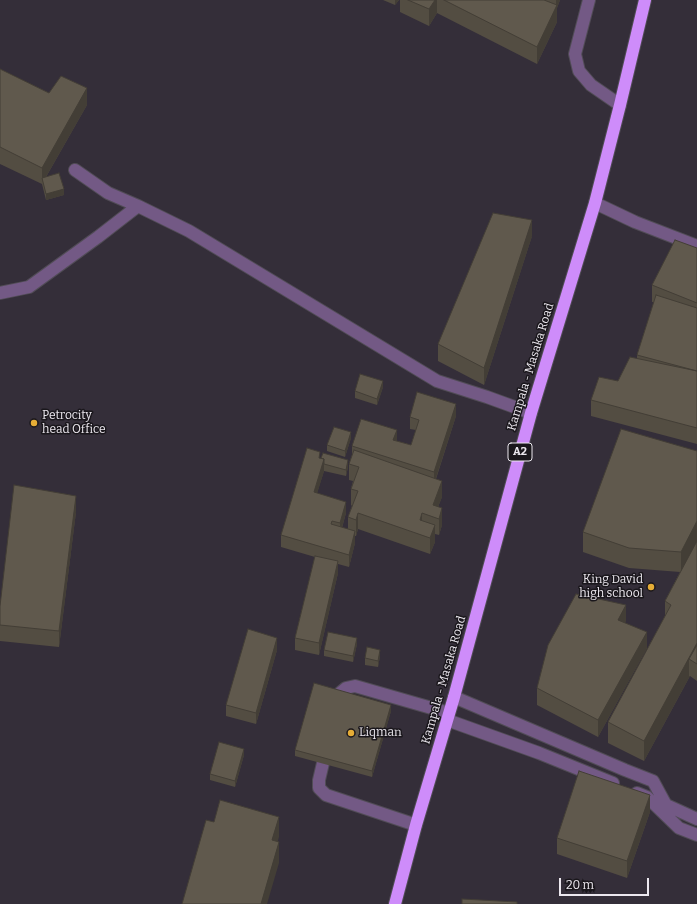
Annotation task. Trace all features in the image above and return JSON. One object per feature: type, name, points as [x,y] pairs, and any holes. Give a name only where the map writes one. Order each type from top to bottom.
[{"type":"highway","name":"Kampala - Masaka Road","points":[[396,904],[416,825],[454,697],[531,413],[595,203],[645,0]]},
{"type":"street","points":[[588,0],[575,54],[579,71],[591,85],[620,105]]},
{"type":"street","points":[[75,170],[108,193],[189,231],[437,382],[487,397],[531,413]]},
{"type":"street","points":[[595,203],[635,222],[697,246]]},
{"type":"street","points":[[0,293],[29,287],[138,206]]},
{"type":"street","points":[[340,696],[346,688],[355,686],[448,716],[647,797],[679,828],[697,835]]},
{"type":"street","points":[[454,697],[653,781],[666,806],[697,819]]},
{"type":"street","points":[[323,763],[319,780],[319,788],[326,795],[416,825]]},
{"type":"building","points":[[408,0],[435,0],[429,9]]},
{"type":"building","points":[[444,0],[544,0],[557,5],[537,47]]},
{"type":"building","points":[[0,69],[49,93],[61,76],[87,88],[42,168],[0,147]]},
{"type":"building","points":[[59,173],[64,189],[46,194],[42,178]]},
{"type":"building","points":[[493,213],[532,220],[484,368],[438,344]]},
{"type":"building","points":[[675,240],[697,248],[697,303],[652,285]]},
{"type":"building","points":[[656,295],[697,308],[697,371],[637,355]]},
{"type":"building","points":[[630,357],[697,371],[697,428],[591,400],[599,377],[618,381]]},
{"type":"building","points":[[360,374],[383,381],[377,399],[355,391]]},
{"type":"building","points":[[417,392],[456,404],[434,472],[352,446],[361,419],[397,430],[393,440],[411,445],[419,420],[410,417]]},
{"type":"building","points":[[334,427],[351,432],[345,451],[327,445]]},
{"type":"building","points":[[621,429],[697,451],[697,521],[681,552],[629,548],[583,532]]},
{"type":"building","points":[[307,448],[320,452],[319,458],[324,459],[314,492],[346,502],[340,523],[332,521],[331,524],[355,531],[349,555],[281,535]]},
{"type":"building","points":[[354,450],[442,481],[433,505],[442,508],[439,519],[422,513],[420,520],[435,525],[430,538],[358,513],[356,520],[348,517],[358,491],[351,489],[359,467],[349,464]]},
{"type":"building","points":[[323,453],[348,460],[346,470],[324,464],[324,459],[321,458]]},
{"type":"building","points":[[14,485],[76,496],[59,631],[0,625],[0,606]]},
{"type":"building","points":[[697,541],[697,643],[644,741],[608,722],[671,605],[665,601]]},
{"type":"building","points":[[315,556],[338,561],[319,643],[295,638]]},
{"type":"building","points":[[576,594],[626,605],[618,620],[647,632],[598,720],[537,688],[548,645]]},
{"type":"building","points":[[248,629],[277,638],[256,713],[226,705]]},
{"type":"building","points":[[328,632],[357,638],[353,656],[324,650]]},
{"type":"building","points":[[697,645],[697,664],[689,659]]},
{"type":"building","points":[[367,647],[380,650],[378,661],[365,658]]},
{"type":"building","points":[[314,683],[391,705],[372,771],[295,750]]},
{"type":"building","points":[[219,742],[244,749],[235,781],[210,774]]},
{"type":"building","points":[[579,771],[650,795],[627,861],[557,838]]},
{"type":"building","points":[[220,800],[279,817],[272,840],[279,842],[261,904],[182,904],[206,820],[214,822]]},
{"type":"building","points":[[462,899],[517,902],[517,904],[462,904]]},
{"type":"place","name":"Petrocity head Office","points":[[34,423]]},
{"type":"place","name":"King David high school","points":[[651,587]]},
{"type":"place","name":"Liqman","points":[[351,733]]}]
